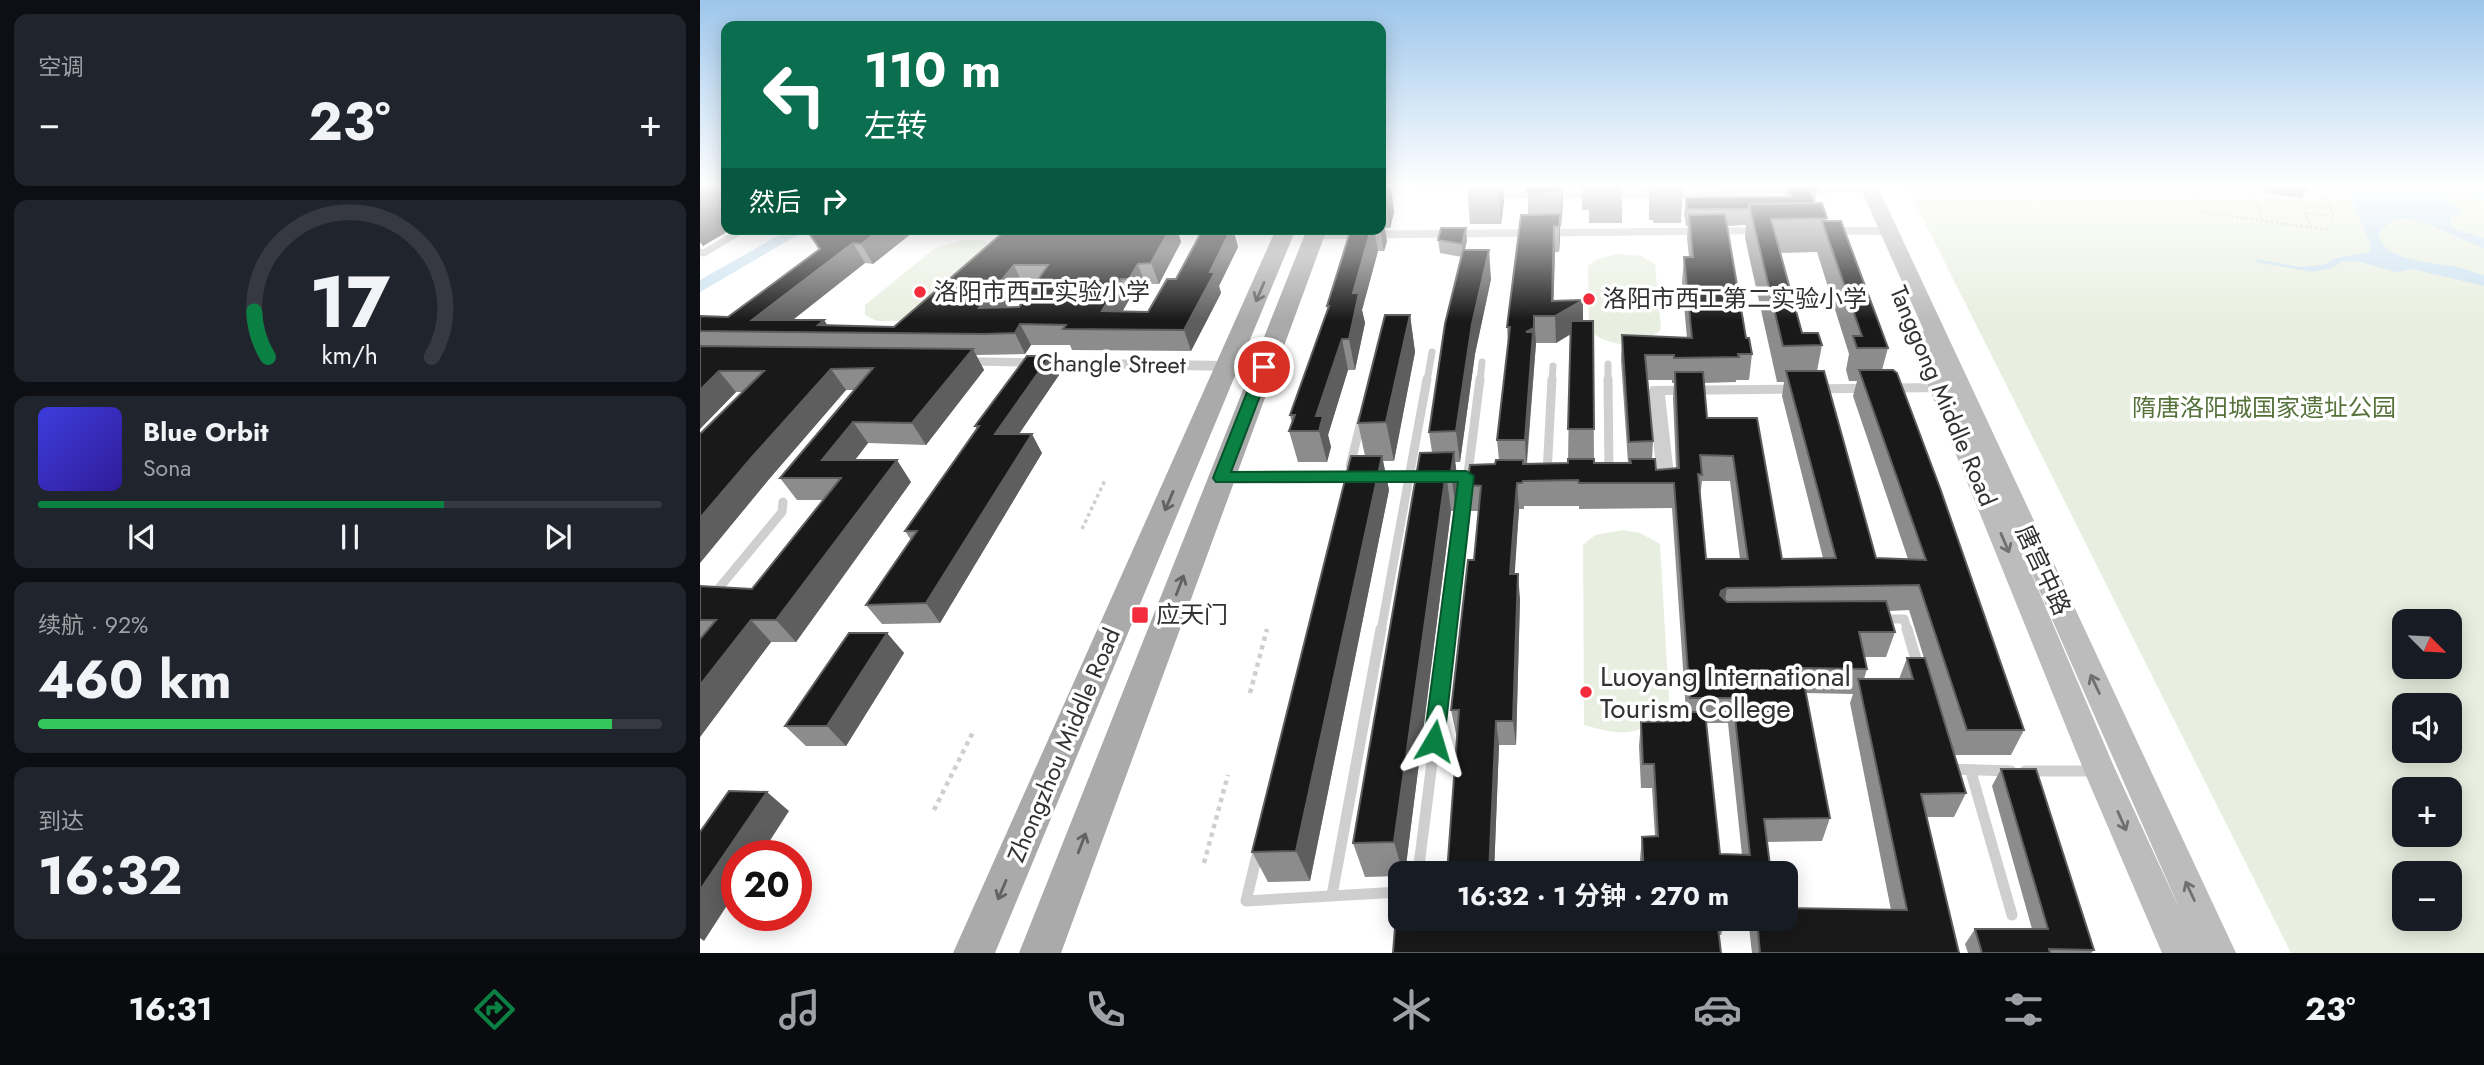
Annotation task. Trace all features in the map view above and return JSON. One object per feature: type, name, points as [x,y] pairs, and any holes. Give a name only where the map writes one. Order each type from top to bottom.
[{"type":"main road","name":"Tanggong Middle Road","points":[[1881,231],[1940,388],[2101,771],[2181,953]]},
{"type":"main road","name":"唐宫中路","points":[[1881,231],[2218,953]]},
{"type":"main road","name":"Zhongzhou Middle Road","points":[[974,953],[1228,366],[1304,235]]},
{"type":"main road","name":"Zhongzhou Middle Road","points":[[1040,953],[1221,478],[1305,235]]},
{"type":"street","name":"Changle Street","points":[[946,362],[1228,366]]},
{"type":"street","points":[[1603,476],[1665,476],[1657,390],[1940,388]]},
{"type":"street","points":[[1221,478],[1346,483],[1410,476],[1506,476]]},
{"type":"lane","points":[[700,252],[704,253],[734,235]]},
{"type":"lane","points":[[1332,895],[1432,352]]},
{"type":"lane","points":[[1419,861],[1482,362]]},
{"type":"lane","points":[[1603,476],[1608,364]]},
{"type":"lane","points":[[1546,476],[1553,366]]},
{"type":"lane","points":[[1346,483],[1367,402]]},
{"type":"lane","points":[[700,611],[782,513],[783,502]]},
{"type":"lane","points":[[1876,619],[1903,619],[1923,682]]},
{"type":"lane","points":[[1947,759],[1951,771],[2101,771]]},
{"type":"lane","points":[[1971,772],[2012,915]]},
{"type":"lane","points":[[1262,835],[1246,901],[1388,893]]},
{"type":"path","points":[[1082,529],[1105,480]]},
{"type":"path","points":[[1250,693],[1267,629]]},
{"type":"path","points":[[934,810],[974,730]]},
{"type":"path","points":[[1204,863],[1228,775]]},
{"type":"green space","name":"隋唐洛阳城国家遗址公园","points":[[1929,231],[2484,231],[2484,953],[2291,953]]},
{"type":"green space","points":[[964,240],[991,244],[904,321],[877,321],[865,315],[865,305],[935,248]]},
{"type":"green space","points":[[1618,254],[1641,256],[1655,264],[1661,329],[1644,341],[1615,343],[1589,330],[1588,266],[1598,259]]},
{"type":"green space","points":[[1623,530],[1640,533],[1660,544],[1669,700],[1651,722],[1642,728],[1611,732],[1584,725],[1583,545],[1595,535]]},
{"type":"water","points":[[2365,231],[2380,231],[2381,242],[2398,255],[2484,275],[2484,286],[2412,269],[2397,272],[2360,262],[2343,261],[2332,268],[2312,272],[2257,262],[2256,259],[2300,267],[2323,265],[2337,258],[2370,252]]},
{"type":"water","points":[[2444,231],[2463,231],[2484,238],[2484,248]]},
{"type":"water","points":[[779,235],[798,235],[700,292],[700,280]]},
{"type":"building","points":[[1440,231],[1465,231],[1462,244],[1438,240]]},
{"type":"building","points":[[1519,231],[1554,231],[1552,301],[1583,300],[1555,316],[1534,316],[1534,328],[1526,332],[1533,332],[1525,440],[1497,440],[1510,327],[1507,327]]},
{"type":"building","points":[[1691,231],[1728,231],[1746,338],[1749,338],[1752,354],[1738,354],[1739,357],[1674,358],[1674,355],[1645,355],[1653,441],[1629,442],[1622,335],[1692,338],[1684,257],[1693,257]]},
{"type":"building","points":[[1756,231],[1774,231],[1802,333],[1818,333],[1822,345],[1783,346]]},
{"type":"building","points":[[1826,231],[1845,231],[1888,348],[1857,348],[1853,336],[1862,336]]},
{"type":"building","points":[[810,235],[873,235],[861,244],[853,243],[752,320],[824,320],[818,325],[894,327],[1000,235],[1167,235],[1151,263],[1138,264],[1129,279],[1121,279],[1102,311],[1148,312],[1167,279],[1176,279],[1200,235],[1228,235],[1210,272],[1215,272],[1184,330],[1063,329],[1066,325],[1020,324],[1015,333],[985,334],[700,331],[700,316],[728,317],[820,249]],"holes":[[[1014,265],[1048,265],[1019,307],[979,308]]]},
{"type":"building","points":[[1349,235],[1369,235],[1353,293],[1359,293],[1349,339],[1342,339],[1316,416],[1323,416],[1319,431],[1289,431],[1295,415],[1290,415]]},
{"type":"building","points":[[1463,250],[1489,250],[1472,324],[1456,431],[1429,432],[1445,324]]},
{"type":"building","points":[[1385,315],[1410,315],[1386,422],[1358,423]]},
{"type":"building","points":[[1571,321],[1593,321],[1594,429],[1568,429]]},
{"type":"building","points":[[700,346],[973,349],[912,423],[853,422],[822,460],[897,460],[776,620],[751,620],[700,685],[700,639],[716,620],[700,620],[700,586],[752,589],[841,478],[780,478],[873,368],[831,369],[700,518],[700,434],[764,371],[719,371],[700,390]]},
{"type":"building","points":[[1027,356],[1050,356],[995,434],[1032,434],[926,603],[866,605],[917,531],[905,531],[979,426],[975,426]]},
{"type":"building","points":[[1859,370],[1893,370],[1897,373],[1940,488],[2024,730],[1967,730],[1919,585],[1727,588],[1721,591],[1720,595],[1727,602],[1886,601],[1895,632],[1859,632],[1867,669],[1801,668],[1830,818],[1764,819],[1769,861],[1643,861],[1642,837],[1658,836],[1654,764],[1643,764],[1641,722],[1682,721],[1681,712],[1705,712],[1720,854],[1750,855],[1733,698],[1690,698],[1674,483],[1579,483],[1578,480],[1517,483],[1510,574],[1518,574],[1513,721],[1496,721],[1490,861],[1448,861],[1459,710],[1451,710],[1468,560],[1474,560],[1481,486],[1467,485],[1470,465],[1495,464],[1496,460],[1523,460],[1523,464],[1568,463],[1568,459],[1594,459],[1594,463],[1631,463],[1630,459],[1655,459],[1656,470],[1679,468],[1675,372],[1703,372],[1707,418],[1757,418],[1782,559],[1836,558],[1786,371],[1824,371],[1876,558],[1926,560]],"holes":[[[1700,455],[1733,456],[1748,559],[1706,559],[1698,474],[1702,475]]]},
{"type":"building","points":[[1454,452],[1451,472],[1446,472],[1394,842],[1353,843],[1420,453]]},
{"type":"building","points":[[1351,456],[1382,456],[1296,851],[1252,852]]},
{"type":"building","points":[[849,633],[887,633],[827,726],[785,726]]},
{"type":"building","points":[[1907,658],[1925,658],[1966,793],[1921,794],[1959,953],[1760,953],[1758,931],[1798,931],[1798,908],[1907,910],[1858,679],[1913,679]]},
{"type":"building","points":[[2001,769],[2036,769],[2094,950],[2049,949],[2050,953],[1982,953],[1975,929],[2048,929]]},
{"type":"building","points":[[729,791],[767,792],[734,840],[721,840],[721,859],[700,890],[700,832]]},
{"type":"building","points":[[1395,931],[1718,931],[1721,953],[1393,953]]},
{"type":"place","name":"洛阳市西工实验小学","points":[[920,292]]},
{"type":"place","name":"洛阳市西工第二实验小学","points":[[1589,299]]},
{"type":"place","name":"应天门","points":[[1140,615]]},
{"type":"place","name":"Luoyang International Tourism College","points":[[1586,692]]},
{"type":"route","points":[[1264,367],[1221,478],[1466,476],[1434,741]]}]
